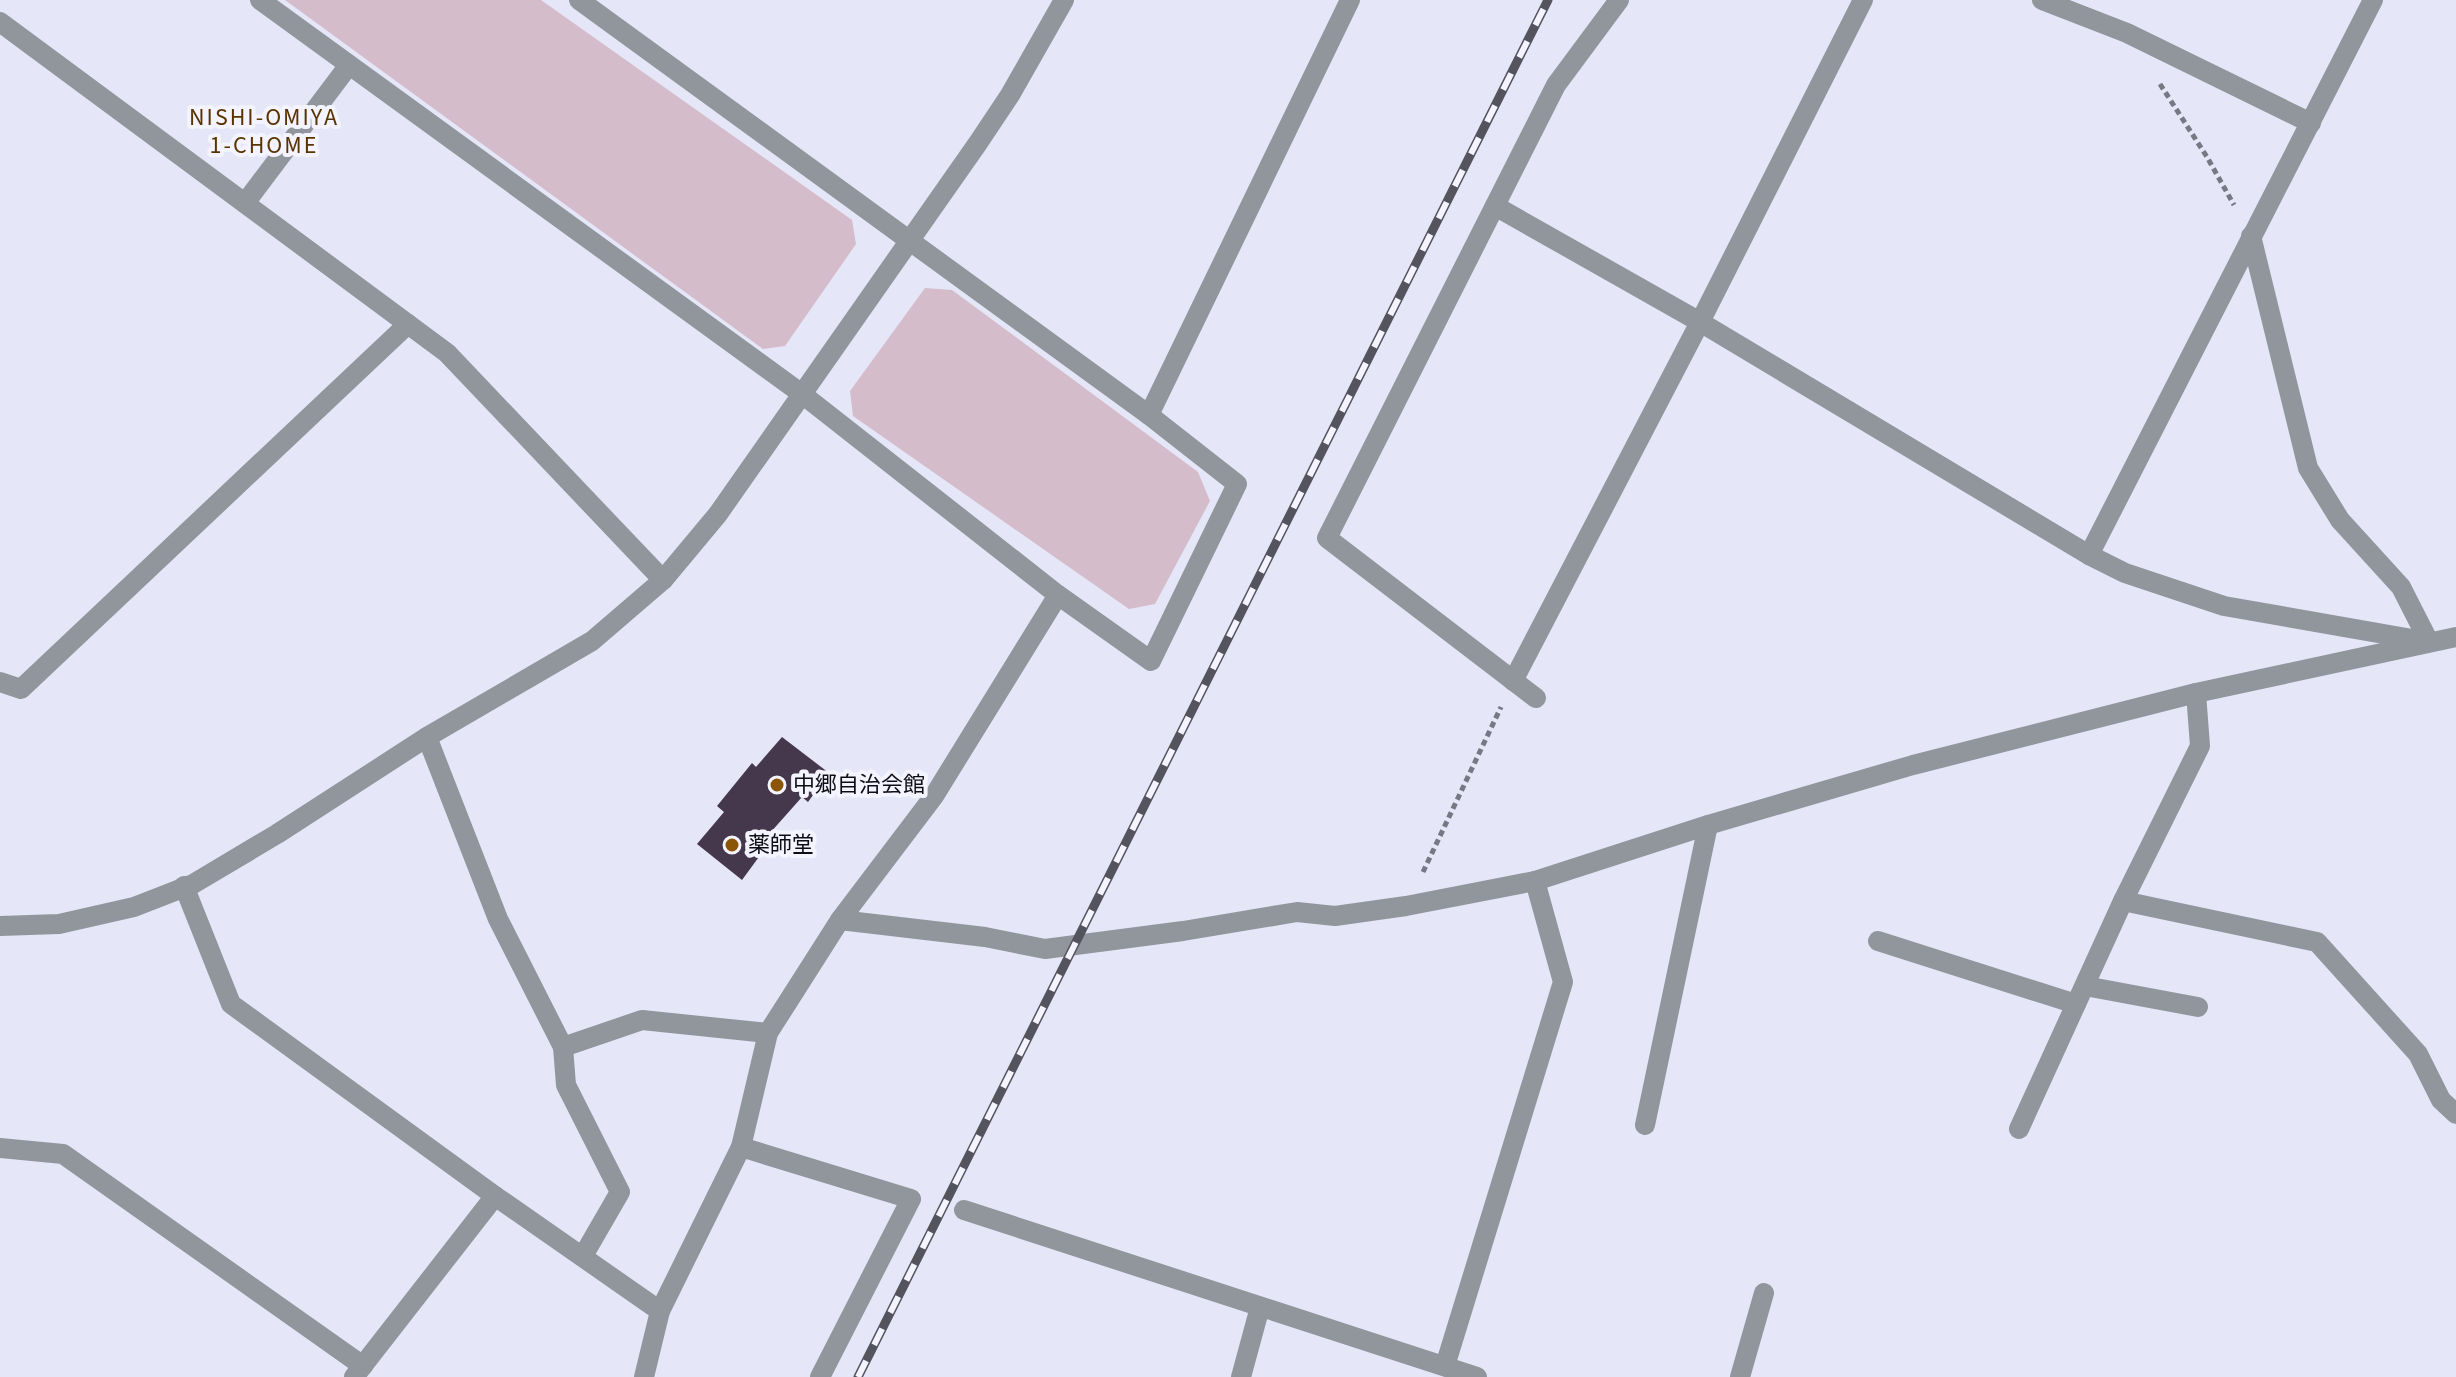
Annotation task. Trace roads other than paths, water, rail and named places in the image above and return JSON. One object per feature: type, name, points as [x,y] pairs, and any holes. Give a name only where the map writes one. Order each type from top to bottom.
[{"type":"street","points":[[260,0],[802,394],[1058,595],[1151,661],[1237,484],[1149,415],[579,0]]},
{"type":"street","points":[[0,926],[59,924],[134,907],[193,884],[427,737],[592,641],[663,580],[718,514],[1010,95],[1064,0]]},
{"type":"street","points":[[1149,415],[1350,0]]},
{"type":"street","points":[[1536,698],[1327,538],[1556,85],[1619,0]]},
{"type":"street","points":[[1513,681],[1863,0]]},
{"type":"street","points":[[2042,0],[2127,33],[2311,123]]},
{"type":"street","points":[[2089,555],[2373,0]]},
{"type":"street","points":[[2,31],[245,203],[447,353],[663,580]]},
{"type":"street","points":[[245,203],[349,65]]},
{"type":"street","points":[[1495,206],[1700,322],[2089,555],[2125,573],[2224,606],[2429,642]]},
{"type":"street","points":[[2251,236],[2308,468],[2340,520],[2401,587],[2429,642]]},
{"type":"street","points":[[0,682],[21,689],[408,324]]},
{"type":"street","points":[[644,1377],[660,1311],[741,1147],[768,1033],[840,920],[934,796],[1058,595]]},
{"type":"street","points":[[840,920],[985,937],[1045,949],[1297,912],[1335,916],[1406,906],[1535,881],[1708,825],[1913,765],[2196,693],[2456,637]]},
{"type":"street","points":[[2019,1129],[2123,901],[2200,746],[2196,693]]},
{"type":"street","points":[[427,737],[498,919],[563,1047],[566,1085],[620,1192],[583,1256]]},
{"type":"street","points":[[1645,1125],[1708,825]]},
{"type":"street","points":[[1445,1366],[1563,982],[1535,881]]},
{"type":"street","points":[[184,886],[231,1004],[495,1196],[660,1311]]},
{"type":"street","points":[[2123,901],[2317,942],[2418,1054],[2441,1100],[2456,1114]]},
{"type":"street","points":[[1878,941],[2080,995],[2198,1007]]},
{"type":"street","points":[[563,1047],[642,1020],[768,1033]]},
{"type":"street","points":[[741,1147],[911,1199],[820,1377]]},
{"type":"street","points":[[0,1148],[63,1154],[359,1371],[495,1196]]},
{"type":"street","points":[[964,1210],[1477,1377]]},
{"type":"street","points":[[1740,1377],[1764,1293]]},
{"type":"street","points":[[1241,1377],[1260,1307]]},
{"type":"railway","points":[[858,1377],[1548,0]]},
{"type":"place","name":"中郷自治会館","points":[[777,785]]},
{"type":"place","name":"薬師堂","points":[[732,845]]},
{"type":"district","name":"NISHI-OMIYA 1-CHOME","points":[[264,131]]}]
